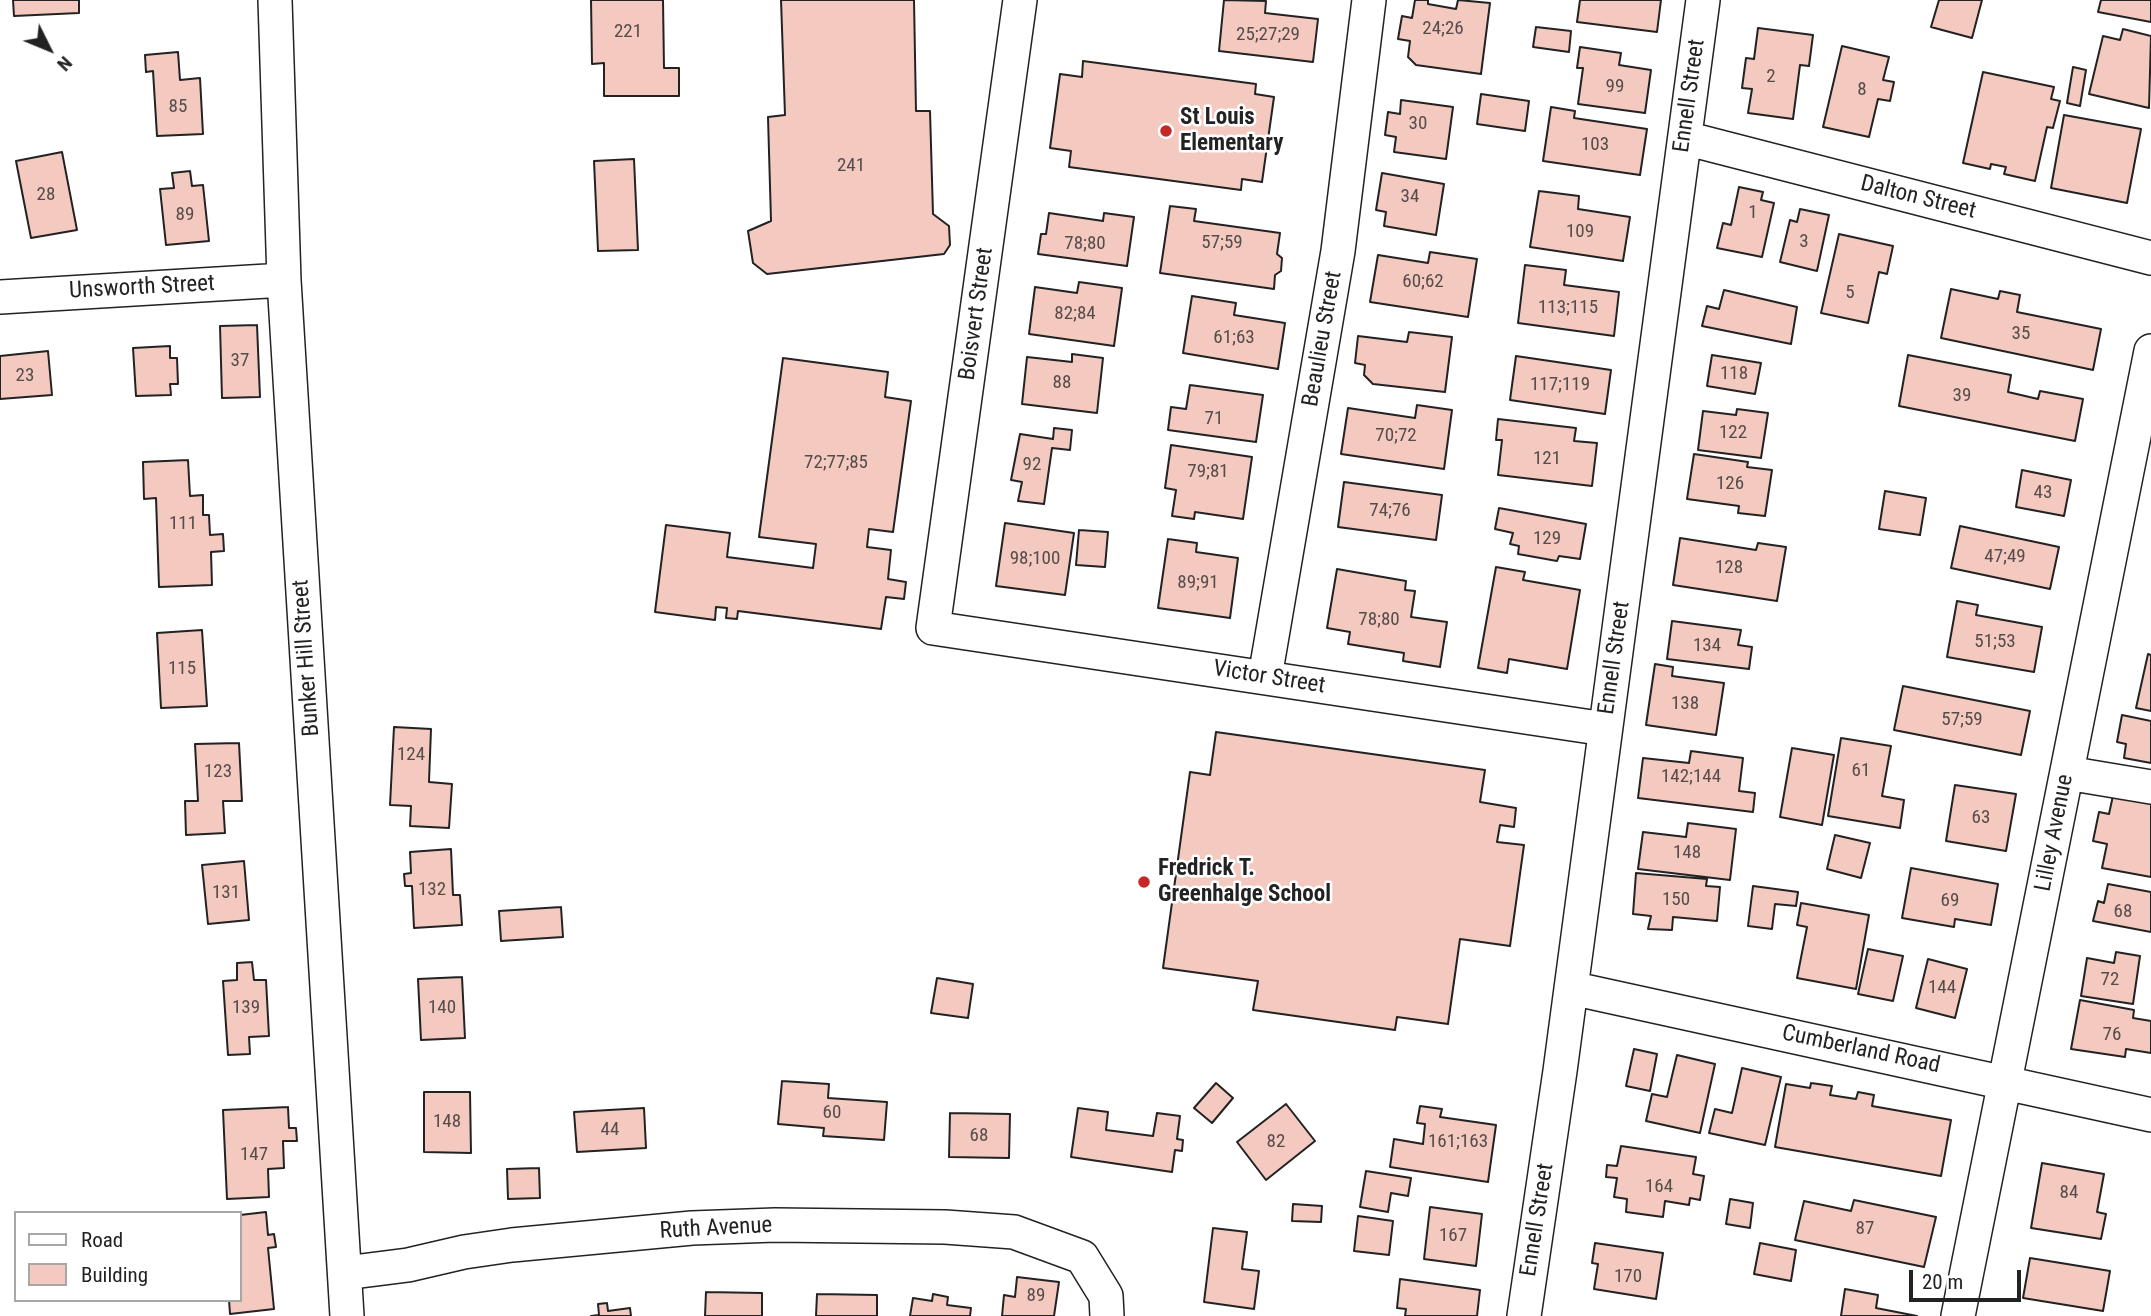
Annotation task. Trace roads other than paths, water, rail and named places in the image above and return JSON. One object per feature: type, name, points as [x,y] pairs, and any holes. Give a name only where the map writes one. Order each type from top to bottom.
[{"type":"street","name":"Bunker Hill Street","points":[[275,0],[284,280],[347,1316]]},
{"type":"street","name":"Boisvert Street","points":[[933,628],[1020,0]]},
{"type":"street","name":"Beaulieu Street","points":[[1265,677],[1338,251],[1369,0]]},
{"type":"street","name":"Ennell Street","points":[[1524,1316],[1571,988],[1703,0]]},
{"type":"street","name":"Dalton Street","points":[[1685,138],[2151,258]]},
{"type":"street","name":"Unsworth Street","points":[[0,297],[284,280]]},
{"type":"street","name":"Lilley Avenue","points":[[1958,1316],[2151,351]]},
{"type":"street","name":"Victor Street","points":[[933,628],[1605,729]]},
{"type":"street","points":[[2067,773],[2151,787]]},
{"type":"street","name":"Cumberland Road","points":[[1571,988],[2151,1115]]},
{"type":"street","name":"Ruth Avenue","points":[[345,1273],[408,1265],[464,1251],[692,1228],[775,1225],[944,1227],[1014,1232],[1055,1245],[1085,1260],[1106,1296],[1107,1316]]},
{"type":"place","name":"St Louis Elementary","points":[[1166,131]]},
{"type":"place","name":"Fredrick T. Greenhalge School","points":[[1144,882]]}]
